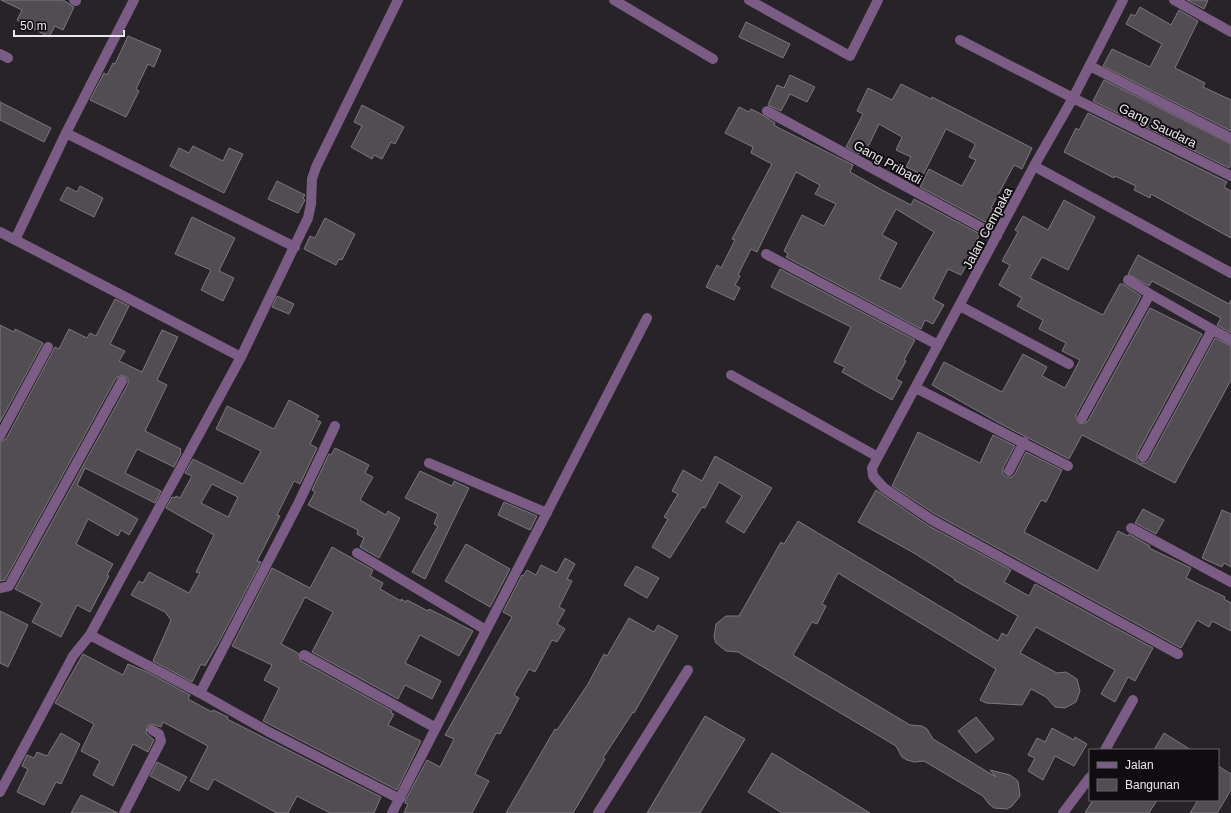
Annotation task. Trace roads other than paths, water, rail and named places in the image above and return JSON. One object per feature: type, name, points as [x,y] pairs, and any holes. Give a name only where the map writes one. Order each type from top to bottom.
[{"type":"street","points":[[15,240],[66,133],[134,0]]},
{"type":"street","points":[[0,792],[73,656],[90,635],[241,357],[308,218],[312,204],[312,179],[316,167],[398,0]]},
{"type":"street","points":[[614,0],[713,59]]},
{"type":"street","points":[[749,0],[850,56],[878,0]]},
{"type":"street","name":"Jalan Cempaka","points":[[1123,0],[1073,98],[1034,166],[872,468],[873,476],[884,488],[932,520],[1178,654]]},
{"type":"street","points":[[1174,0],[1231,32]]},
{"type":"street","name":"Gang Saudara","points":[[960,40],[1231,176]]},
{"type":"street","points":[[1090,66],[1231,138]]},
{"type":"street","name":"Gang Pribadi","points":[[767,111],[997,236]]},
{"type":"street","points":[[66,133],[295,247]]},
{"type":"street","points":[[1034,166],[1231,273]]},
{"type":"street","points":[[0,232],[241,357]]},
{"type":"street","points":[[766,254],[938,345]]},
{"type":"street","points":[[1128,280],[1231,340]]},
{"type":"street","points":[[1082,418],[1150,294]]},
{"type":"street","points":[[960,306],[1069,364]]},
{"type":"street","points":[[392,813],[647,318]]},
{"type":"street","points":[[1143,457],[1212,330]]},
{"type":"street","points":[[0,436],[48,347]]},
{"type":"street","points":[[731,375],[878,457]]},
{"type":"street","points":[[0,588],[9,586],[122,381]]},
{"type":"street","points":[[916,388],[1024,442],[1068,466]]},
{"type":"street","points":[[200,693],[299,502],[335,426]]},
{"type":"street","points":[[1009,471],[1024,442]]},
{"type":"street","points":[[429,463],[547,513]]},
{"type":"street","points":[[1132,528],[1231,582]]},
{"type":"street","points":[[357,553],[486,630]]},
{"type":"street","points":[[90,635],[270,732],[400,799]]},
{"type":"street","points":[[304,655],[436,728]]},
{"type":"street","points":[[598,813],[688,670]]},
{"type":"street","points":[[1106,749],[1133,700]]},
{"type":"street","points":[[124,813],[162,741],[159,734],[152,730]]},
{"type":"street","points":[[1063,813],[1089,778]]}]
